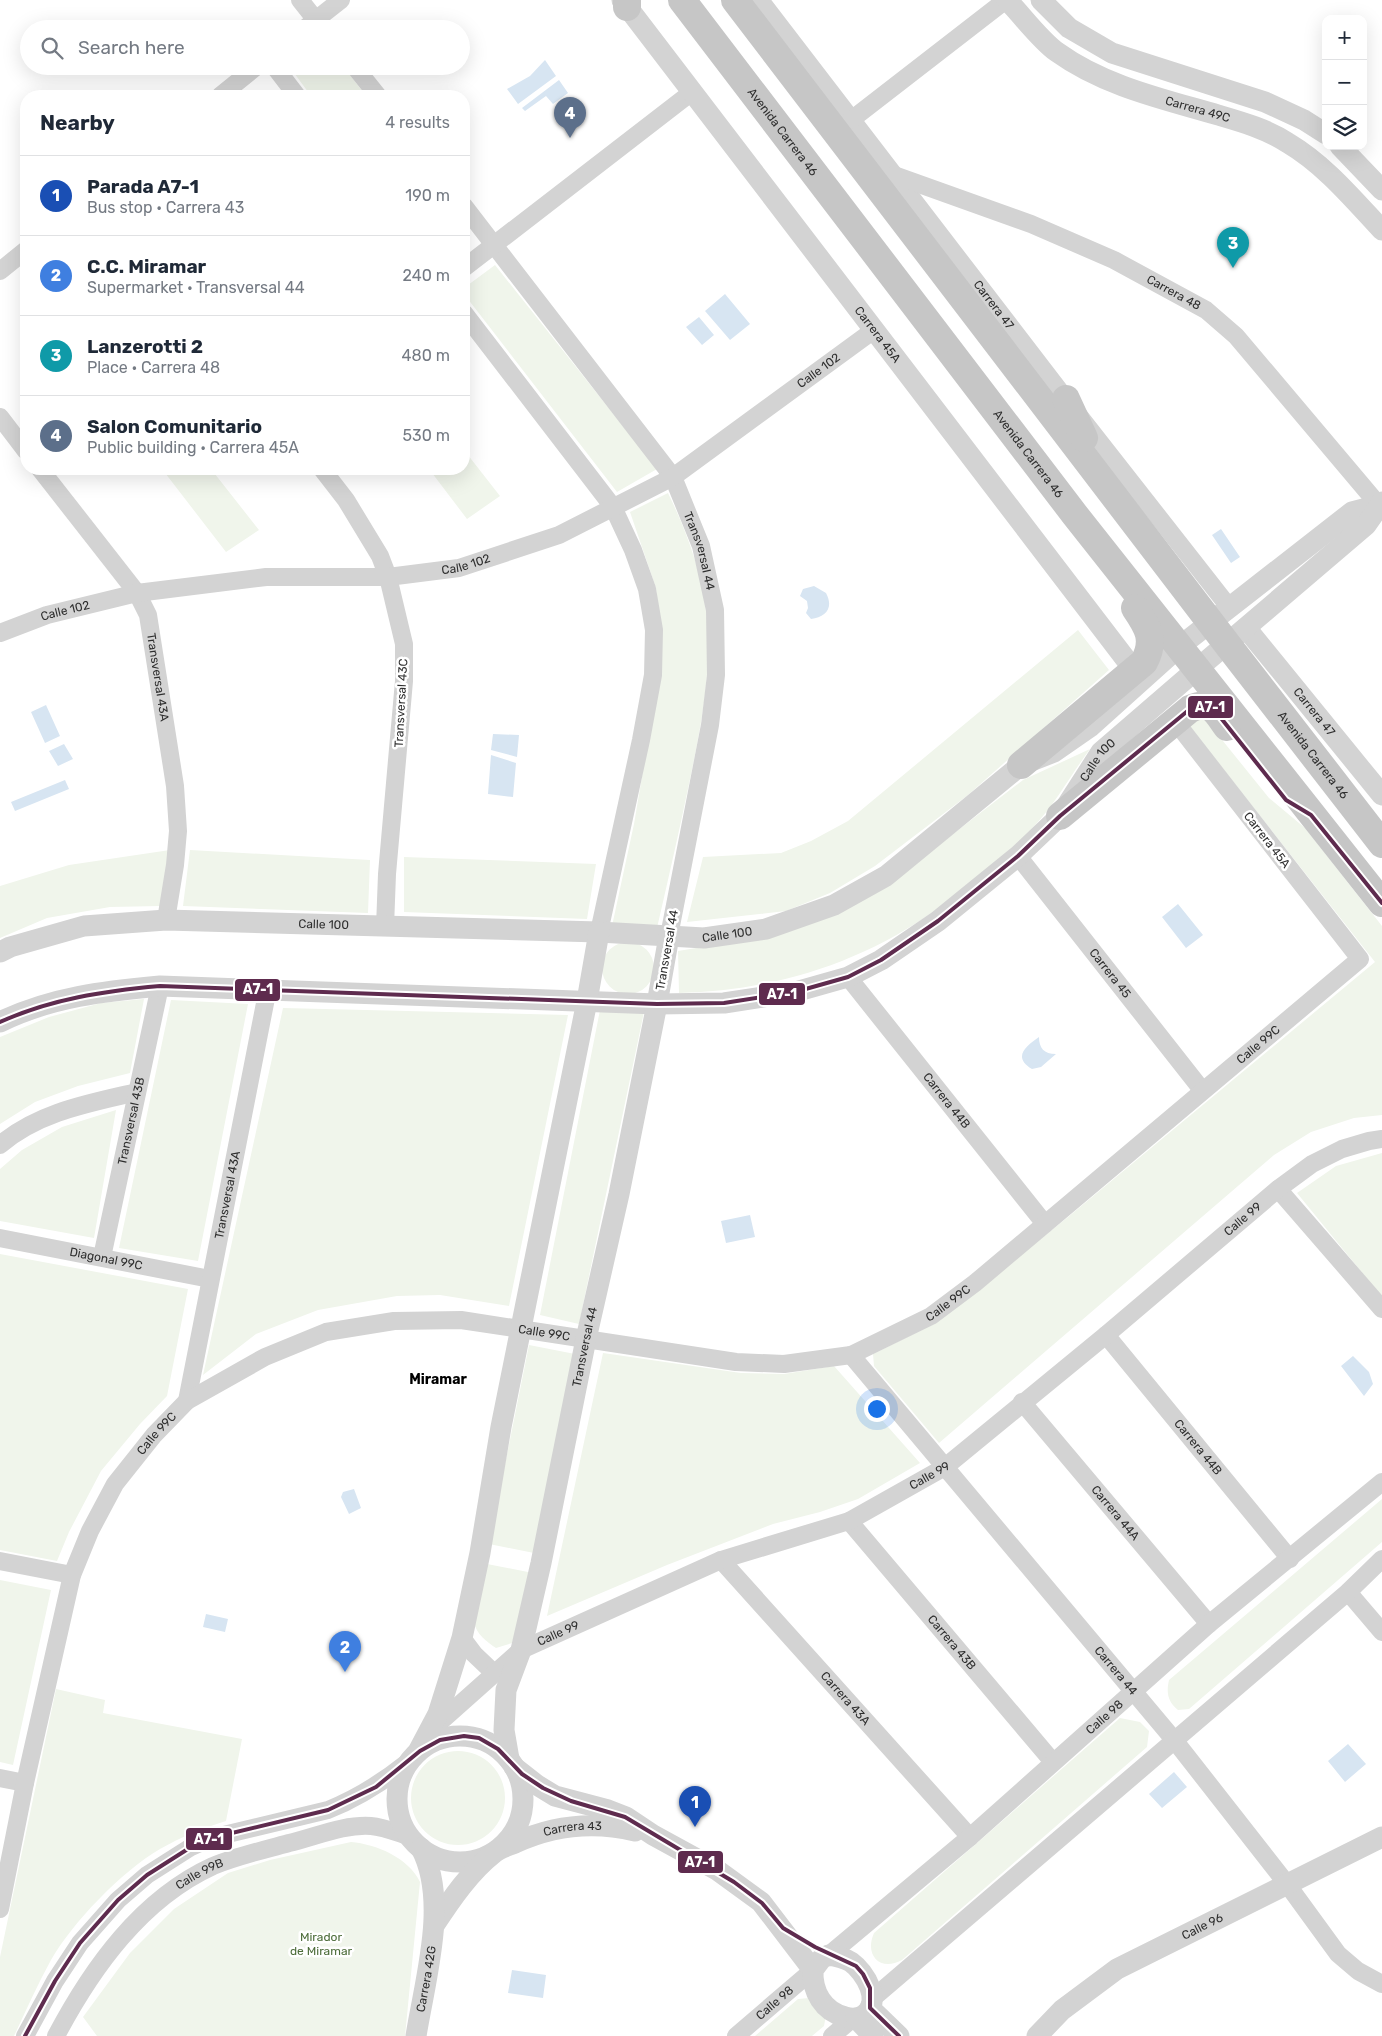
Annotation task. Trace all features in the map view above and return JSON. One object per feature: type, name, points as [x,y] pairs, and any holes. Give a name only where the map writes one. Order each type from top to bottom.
[{"type":"main road","name":"Avenida Carrera 46","points":[[682,0],[1075,515],[1382,903]]},
{"type":"main road","name":"Avenida Carrera 46","points":[[735,0],[1103,481],[1220,614],[1382,844]]},
{"type":"main road","points":[[748,0],[784,33]]},
{"type":"main road","points":[[1066,399],[1103,481]]},
{"type":"main road","points":[[1021,765],[1144,662],[1150,651],[1151,642],[1148,631],[1126,594],[1074,528],[1075,515]]},
{"type":"main road","points":[[1060,816],[1175,721],[1198,705],[1213,708],[1286,800],[1311,815]]},
{"type":"street","points":[[300,0],[311,20]]},
{"type":"street","points":[[320,20],[341,0]]},
{"type":"street","name":"Carrera 47","points":[[760,0],[1066,399],[1220,614]]},
{"type":"street","points":[[851,120],[1006,0]]},
{"type":"street","name":"Carrera 49C","points":[[1006,0],[1055,51],[1081,68],[1123,87],[1231,119],[1288,142],[1318,165],[1382,230]]},
{"type":"street","name":"Carrera 49C","points":[[1041,0],[1069,28],[1112,53],[1265,102],[1304,120],[1322,131]]},
{"type":"street","name":"Carrera 45A","points":[[625,2],[1134,670]]},
{"type":"street","points":[[227,90],[246,75]]},
{"type":"street","points":[[281,75],[293,90]]},
{"type":"street","points":[[361,75],[373,90]]},
{"type":"street","points":[[470,263],[692,92]]},
{"type":"street","points":[[1344,150],[1382,190]]},
{"type":"street","name":"Carrera 48","points":[[894,175],[1031,224],[1114,260],[1206,310],[1236,336],[1381,505]]},
{"type":"street","name":"Transversal 44","points":[[470,214],[673,477],[701,546],[715,610],[716,675],[710,725],[657,1004],[619,1194],[586,1339],[540,1564],[521,1650],[510,1677],[505,1699],[504,1730],[511,1763]]},
{"type":"street","points":[[0,271],[20,255]]},
{"type":"street","points":[[25,2036],[55,1981],[80,1943],[118,1900],[147,1875],[211,1838],[328,1810],[345,1803],[380,1784],[413,1756],[433,1741],[449,1736],[466,1736],[482,1740],[497,1748],[511,1763],[520,1777],[523,1798],[520,1818],[511,1837],[495,1852],[476,1860],[455,1862],[435,1857],[416,1843],[404,1829],[397,1810],[396,1793],[400,1777],[413,1756],[430,1731],[438,1714],[462,1638],[480,1553],[500,1427],[587,1001],[599,932],[641,740],[653,675],[654,630],[647,589],[633,550],[613,508],[470,321]]},
{"type":"street","name":"Calle 102","points":[[0,633],[46,615],[138,593],[266,577],[388,577],[459,568],[559,535],[673,477],[874,330]]},
{"type":"street","points":[[0,417],[20,443]]},
{"type":"street","name":"Transversal 43A","points":[[45,475],[138,593],[148,615],[175,786],[178,831],[175,865],[166,920]]},
{"type":"street","name":"Transversal 43C","points":[[327,475],[346,500],[380,556],[388,577],[404,644],[404,681],[387,874],[385,927]]},
{"type":"street","name":"Calle 100","points":[[0,952],[10,947],[84,926],[166,920],[599,932],[704,938],[766,929],[834,905],[886,876],[1021,765],[1054,752],[1090,727],[1179,647],[1352,512],[1381,505]]},
{"type":"street","name":"Calle 100","points":[[0,1022],[45,1004],[96,992],[160,986],[268,988],[657,1004],[724,1003],[796,992],[848,977],[881,960],[938,921],[1018,856],[1060,816],[1102,752],[1366,525],[1381,505]]},
{"type":"street","name":"Carrera 47","points":[[1236,636],[1382,795]]},
{"type":"street","name":"Carrera 45A","points":[[1175,721],[1360,959]]},
{"type":"street","name":"Carrera 45","points":[[1018,856],[1202,1090]]},
{"type":"street","name":"Calle 99C","points":[[0,1909],[2,1884],[72,1575],[90,1531],[115,1484],[154,1434],[187,1401],[265,1356],[326,1332],[394,1321],[425,1319],[461,1320],[736,1362],[784,1364],[851,1355],[931,1316],[975,1283],[1202,1090],[1360,959]]},
{"type":"street","name":"Carrera 44B","points":[[848,977],[1044,1224]]},
{"type":"street","name":"Transversal 43B","points":[[102,1257],[160,986]]},
{"type":"street","name":"Transversal 43A","points":[[187,1401],[268,988]]},
{"type":"street","points":[[0,1145],[10,1136],[47,1117],[80,1105],[137,1092]]},
{"type":"street","name":"Calle 99","points":[[430,1731],[521,1650],[721,1560],[849,1521],[945,1467],[1106,1335],[1278,1188],[1312,1164],[1342,1149],[1382,1139]]},
{"type":"street","points":[[1278,1188],[1382,1307]]},
{"type":"street","name":"Diagonal 99C","points":[[0,1238],[210,1279]]},
{"type":"street","name":"Carrera 44B","points":[[1106,1335],[1290,1559]]},
{"type":"street","name":"Carrera 44","points":[[851,1355],[1174,1741],[1287,1884],[1338,1954],[1358,1971],[1382,1984]]},
{"type":"street","name":"Carrera 44A","points":[[1022,1402],[1209,1624]]},
{"type":"street","name":"Calle 98","points":[[829,1955],[970,1837],[1209,1624],[1382,1482]]},
{"type":"street","name":"Carrera 43B","points":[[849,1521],[1053,1762]]},
{"type":"street","name":"Carrera 43A","points":[[721,1560],[970,1837]]},
{"type":"street","points":[[832,2036],[1348,1592],[1382,1560]]},
{"type":"street","points":[[0,1561],[72,1575]]},
{"type":"street","points":[[1348,1592],[1382,1632]]},
{"type":"street","points":[[462,1638],[474,1654],[494,1674]]},
{"type":"street","name":"Carrera 43","points":[[511,1763],[537,1785],[555,1796],[608,1810],[626,1817],[653,1835],[717,1870],[761,1902],[812,1970]]},
{"type":"street","points":[[0,1778],[25,1783]]},
{"type":"street","name":"Carrera 43","points":[[495,1852],[534,1834],[577,1825],[605,1826],[653,1835]]},
{"type":"street","name":"Calle 99B","points":[[56,2036],[76,1998],[103,1959],[129,1930],[168,1894],[200,1873],[231,1859],[358,1826],[382,1828],[416,1843]]},
{"type":"street","name":"Calle 96","points":[[1037,2036],[1062,2010],[1117,1969],[1382,1838]]},
{"type":"street","name":"Carrera 42G","points":[[416,1843],[428,1862],[432,1875],[435,1924],[416,2036]]},
{"type":"street","name":"Carrera 42G","points":[[435,1924],[453,1896],[495,1852]]},
{"type":"street","name":"Carrera 43","points":[[778,1924],[829,1955]]},
{"type":"street","points":[[873,2036],[862,2011],[870,1988],[859,1968],[850,1961],[829,1955],[822,1958],[812,1970],[814,1987],[822,2002],[835,2014],[862,2011],[900,2036]]},
{"type":"street","name":"Calle 98","points":[[736,2036],[812,1970]]},
{"type":"green space","points":[[296,75],[350,75],[361,90],[307,90]]},
{"type":"green space","points":[[495,265],[657,469],[617,492],[470,302],[470,284]]},
{"type":"green space","points":[[470,458],[500,496],[467,519],[434,475],[470,475]]},
{"type":"green space","points":[[167,475],[216,475],[259,530],[226,552]]},
{"type":"green space","points":[[668,493],[692,550],[704,596],[708,633],[705,698],[693,763],[657,928],[612,926],[634,824],[660,670],[660,630],[656,588],[630,512]]},
{"type":"green space","points":[[1078,630],[1109,670],[968,795],[875,866],[830,893],[786,911],[687,922],[703,857],[781,853],[811,841],[848,821]]},
{"type":"green space","points":[[1198,718],[1206,720],[1269,798],[1305,828],[1382,926],[1382,1115],[1354,1118],[1311,1132],[1274,1155],[939,1443],[874,1366],[873,1354],[936,1323],[1068,1217],[1375,962],[1187,723]]},
{"type":"green space","points":[[1090,749],[1051,806],[1009,851],[937,909],[908,928],[878,945],[814,971],[747,987],[679,993],[678,951],[768,936],[878,892],[1023,780]]},
{"type":"green space","points":[[170,850],[161,906],[110,907],[47,918],[0,938],[0,886],[69,865]]},
{"type":"green space","points":[[190,850],[370,860],[368,913],[183,906]]},
{"type":"green space","points":[[404,857],[596,864],[587,919],[404,912]]},
{"type":"green space","points":[[628,942],[638,944],[646,950],[652,958],[654,968],[652,978],[646,986],[638,992],[628,994],[618,992],[610,986],[604,978],[602,968],[604,958],[610,950],[618,944]]},
{"type":"green space","points":[[144,999],[130,1073],[78,1086],[35,1102],[0,1124],[0,1037],[49,1017],[101,1003]]},
{"type":"green space","points":[[171,1000],[248,1004],[198,1261],[119,1248]]},
{"type":"green space","points":[[283,1008],[568,1015],[509,1306],[440,1295],[397,1296],[318,1310],[256,1334],[203,1375]]},
{"type":"green space","points":[[600,1010],[644,1012],[579,1324],[540,1315]]},
{"type":"green space","points":[[116,1110],[94,1238],[0,1221],[0,1169],[22,1150],[62,1127]]},
{"type":"green space","points":[[1382,1153],[1382,1297],[1297,1193],[1336,1166]]},
{"type":"green space","points":[[0,1254],[188,1289],[167,1396],[140,1424],[101,1471],[69,1532],[57,1561],[0,1550]]},
{"type":"green space","points":[[529,1345],[575,1354],[534,1553],[489,1544]]},
{"type":"green space","points":[[603,1353],[741,1373],[784,1374],[834,1366],[920,1463],[858,1499],[820,1512],[773,1524],[667,1565],[547,1616]]},
{"type":"green space","points":[[1382,1499],[1382,1542],[1189,1709],[1178,1710],[1172,1704],[1169,1697],[1169,1680]]},
{"type":"green space","points":[[487,1564],[533,1573],[512,1643],[496,1648],[479,1634],[474,1622]]},
{"type":"green space","points":[[0,1580],[51,1590],[13,1765],[0,1762]]},
{"type":"green space","points":[[56,1689],[105,1700],[103,1713],[242,1739],[226,1821],[192,1833],[160,1849],[114,1884],[85,1914],[60,1946],[41,1979],[14,2036],[0,2036],[0,1957]]},
{"type":"green space","points":[[1120,1718],[1140,1722],[1149,1731],[1147,1747],[902,1960],[887,1964],[881,1963],[876,1959],[871,1948],[874,1933]]},
{"type":"green space","points":[[458,1751],[476,1754],[491,1765],[502,1780],[505,1798],[502,1816],[491,1831],[476,1842],[458,1845],[440,1842],[425,1831],[414,1816],[411,1798],[414,1780],[425,1765],[440,1754]]},
{"type":"green space","name":"Mirador de Miramar","points":[[351,1842],[381,1849],[400,1859],[415,1873],[420,1882],[405,2036],[97,2036],[83,2017],[130,1953],[174,1909],[228,1873],[270,1860]]},
{"type":"green space","points":[[809,1998],[826,2015],[824,2026],[812,2036],[755,2036],[798,1999]]},
{"type":"water","points":[[545,60],[556,76],[518,104],[507,89],[530,76]]},
{"type":"water","points":[[559,80],[568,93],[553,104],[546,96],[525,111],[522,108]]},
{"type":"water","points":[[725,294],[750,324],[730,340],[705,311]]},
{"type":"water","points":[[699,317],[714,335],[702,345],[686,327]]},
{"type":"water","points":[[1221,529],[1240,557],[1231,563],[1212,535]]},
{"type":"water","points":[[814,586],[826,593],[829,607],[821,616],[811,619],[806,613],[808,608],[807,601],[800,596],[803,589]]},
{"type":"water","points":[[46,705],[60,736],[45,743],[31,712]]},
{"type":"water","points":[[493,734],[519,735],[517,757],[491,750]]},
{"type":"water","points":[[64,744],[73,759],[58,766],[49,751]]},
{"type":"water","points":[[491,755],[516,763],[513,797],[488,794]]},
{"type":"water","points":[[65,780],[69,789],[15,811],[11,802]]},
{"type":"water","points":[[1178,904],[1203,935],[1186,948],[1162,917]]},
{"type":"water","points":[[1039,1037],[1040,1044],[1045,1052],[1056,1054],[1041,1067],[1032,1069],[1026,1065],[1022,1056],[1026,1048]]},
{"type":"water","points":[[750,1215],[755,1237],[726,1243],[721,1221]]},
{"type":"water","points":[[1353,1356],[1369,1372],[1373,1384],[1364,1396],[1341,1366]]},
{"type":"water","points":[[354,1489],[361,1508],[349,1514],[341,1497],[343,1492]]},
{"type":"water","points":[[206,1614],[228,1619],[225,1632],[203,1627]]},
{"type":"water","points":[[1348,1744],[1366,1764],[1345,1782],[1328,1761]]},
{"type":"water","points":[[1174,1772],[1187,1787],[1162,1808],[1149,1794]]},
{"type":"water","points":[[512,1970],[546,1975],[543,1998],[508,1993]]},
{"type":"transit line","name":"A7-1","points":[[0,1022],[39,1007],[78,997],[160,986],[657,1004],[724,1003],[795,992],[848,977],[881,960],[938,921],[1018,856],[1060,816],[1190,709],[1202,705],[1213,708],[1286,800],[1311,815],[1382,903]]},
{"type":"transit line","name":"A7-1","points":[[25,2036],[55,1981],[80,1943],[118,1900],[147,1875],[191,1847],[211,1838],[328,1810],[376,1787],[420,1751],[440,1740],[464,1736],[479,1738],[498,1749],[522,1774],[543,1788],[571,1801],[625,1817],[734,1882],[762,1903],[783,1928],[815,1947],[856,1966],[863,1974],[870,1988],[870,2008],[899,2036]]},
{"type":"place","name":"Salon Comunitario","points":[[570,138]]},
{"type":"place","name":"Lanzerotti 2","points":[[1233,268]]},
{"type":"place","name":"C.C. Miramar","points":[[345,1672]]},
{"type":"place","name":"Parada A7-1","points":[[695,1827]]},
{"type":"district","name":"Miramar","points":[[438,1379]]}]
